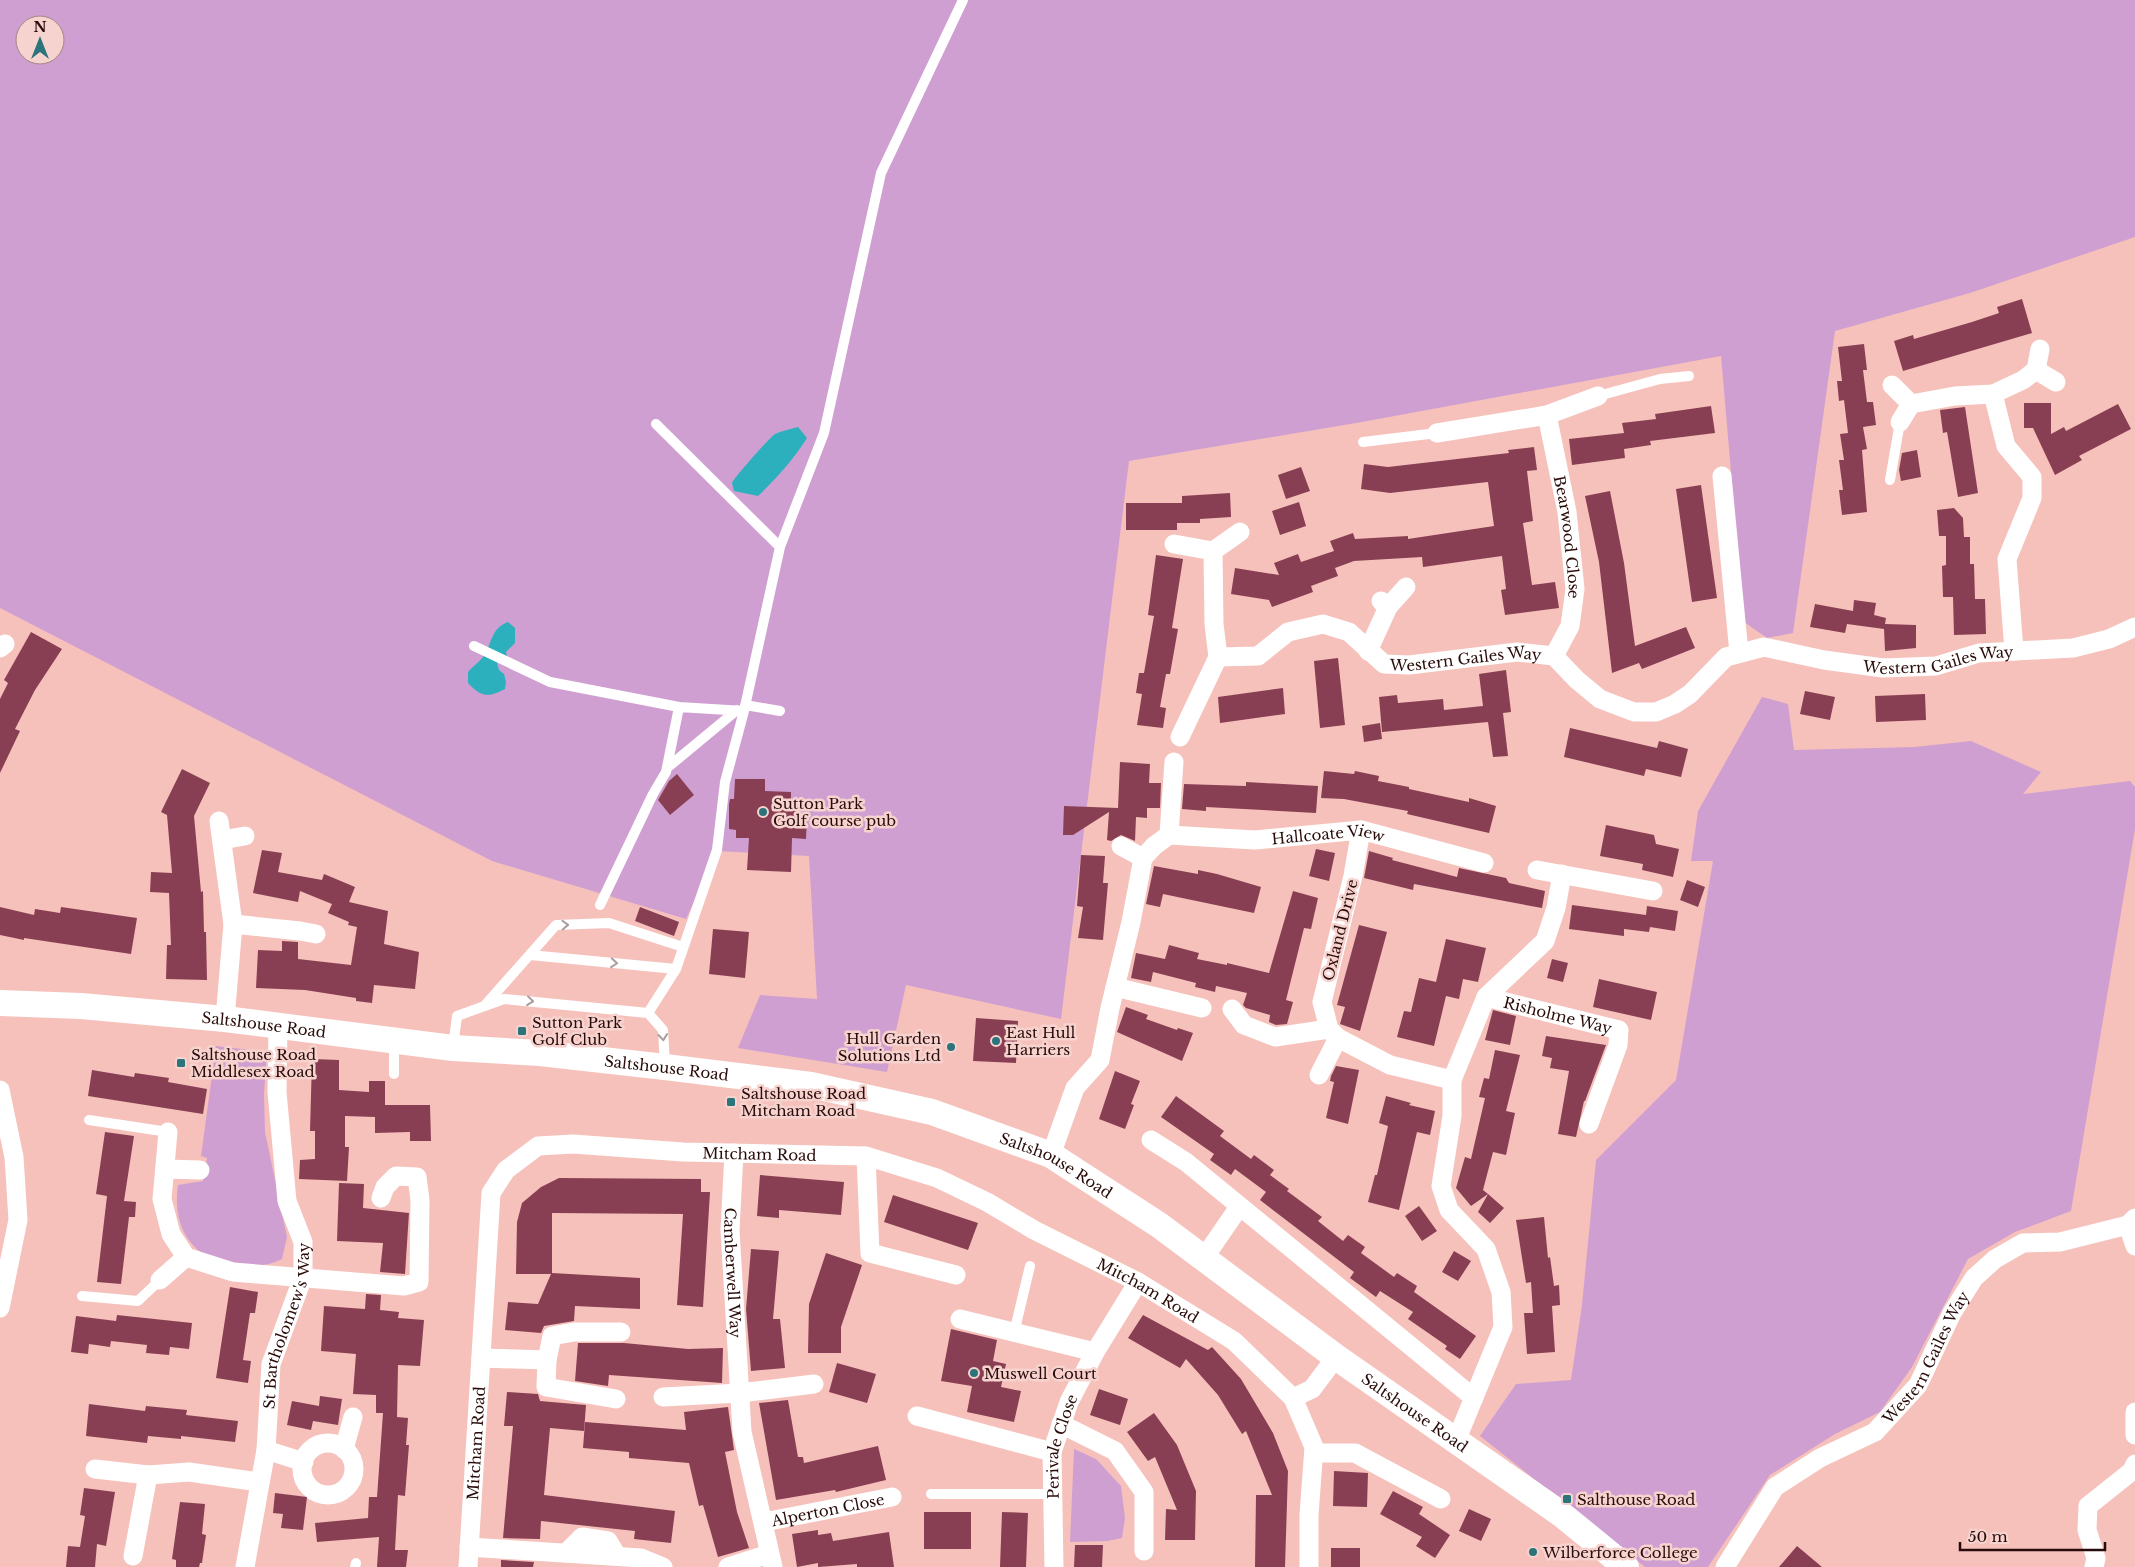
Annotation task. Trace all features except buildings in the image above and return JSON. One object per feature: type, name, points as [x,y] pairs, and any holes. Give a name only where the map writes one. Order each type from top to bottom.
[{"type":"main road","name":"Saltshouse Road","points":[[0,1003],[81,1006],[225,1019],[394,1042],[453,1048],[540,1052],[811,1085],[932,1112],[1051,1156],[1159,1225],[1336,1356],[1560,1514],[1626,1567]]},
{"type":"street","points":[[1910,404],[1956,396],[1993,394],[2022,380],[2036,370],[2040,349]]},
{"type":"street","points":[[2036,370],[2056,382]]},
{"type":"street","points":[[1892,385],[1910,404]]},
{"type":"street","points":[[1993,394],[2006,446],[2032,477],[2032,498],[2008,559],[2014,651]]},
{"type":"street","points":[[1437,432],[1547,415],[1598,396]]},
{"type":"street","points":[[1900,422],[1910,404]]},
{"type":"street","name":"Bearwood Close","points":[[1547,415],[1567,512],[1575,589],[1570,626],[1554,656]]},
{"type":"street","points":[[1722,476],[1738,653]]},
{"type":"street","points":[[1174,544],[1213,551],[1245,526]]},
{"type":"street","points":[[1180,737],[1218,657],[1214,624],[1213,551]]},
{"type":"street","name":"Western Gailes Way","points":[[1368,651],[1385,604],[1406,586]]},
{"type":"street","name":"Western Gailes Way","points":[[1218,657],[1258,656],[1288,632],[1323,624],[1349,632],[1384,664],[1401,665],[1517,652],[1554,656],[1577,680],[1600,699],[1634,712],[1656,712],[1675,704],[1702,683],[1721,661],[1738,653],[1764,648],[1824,660],[1883,668],[1936,666],[1979,653],[2073,648],[2109,639],[2135,627]]},
{"type":"street","points":[[1051,1156],[1075,1088],[1100,1060],[1131,922],[1143,858],[1154,846],[1169,835],[1174,762]]},
{"type":"street","points":[[219,821],[233,924],[225,1019]]},
{"type":"street","name":"Hallcoate View","points":[[1169,835],[1210,839],[1255,840],[1361,830],[1484,863]]},
{"type":"street","name":"Oxland Drive","points":[[1334,1033],[1322,1002],[1353,876],[1361,830]]},
{"type":"street","points":[[222,840],[245,836]]},
{"type":"street","points":[[1121,846],[1143,858]]},
{"type":"street","points":[[1537,870],[1653,892]]},
{"type":"street","name":"Risholme Way","points":[[1456,1441],[1503,1327],[1502,1292],[1486,1249],[1448,1210],[1441,1186],[1452,1116],[1452,1080],[1486,997],[1545,941],[1556,908],[1562,874]]},
{"type":"street","points":[[233,924],[306,927]]},
{"type":"street","points":[[1115,987],[1202,1008]]},
{"type":"street","name":"Risholme Way","points":[[1486,997],[1619,1030],[1618,1045],[1589,1124]]},
{"type":"street","points":[[1232,1009],[1244,1025],[1275,1037],[1334,1033],[1390,1065],[1452,1080]]},
{"type":"street","name":"St Bartholomew's Way","points":[[245,1567],[266,1450],[271,1364],[302,1278],[303,1242],[287,1201],[277,1092],[278,1026]]},
{"type":"street","points":[[1318,1075],[1334,1033]]},
{"type":"street","points":[[0,1090],[14,1157],[18,1220],[0,1308]]},
{"type":"street","points":[[168,1132],[162,1199],[171,1234],[186,1257],[233,1272],[404,1286],[419,1282],[420,1200],[417,1177],[396,1176],[385,1187],[381,1198]]},
{"type":"street","points":[[1151,1140],[1186,1162],[1474,1398]]},
{"type":"street","name":"Mitcham Road","points":[[468,1567],[491,1193],[506,1170],[538,1146],[564,1144],[866,1156],[937,1178],[988,1202],[1034,1230],[1138,1282],[1234,1341],[1294,1398]]},
{"type":"street","name":"Camberwell Way","points":[[728,1567],[771,1561],[764,1522],[742,1432],[730,1230],[734,1152]]},
{"type":"street","points":[[866,1156],[870,1253],[956,1275]]},
{"type":"street","points":[[164,1169],[200,1170]]},
{"type":"street","points":[[1204,1258],[1239,1207]]},
{"type":"street","points":[[2131,1222],[2135,1246]]},
{"type":"street","name":"Western Gailes Way","points":[[1725,1567],[1775,1487],[1820,1458],[1875,1432],[1918,1385],[1952,1313],[1974,1278],[1995,1259],[2023,1243],[2060,1242],[2131,1222]]},
{"type":"street","points":[[160,1280],[186,1257]]},
{"type":"street","name":"Perivale Close","points":[[1054,1567],[1052,1452],[1069,1402],[1096,1352],[1138,1282]]},
{"type":"street","points":[[960,1319],[1096,1352]]},
{"type":"street","points":[[616,1399],[546,1387],[547,1360],[552,1336],[574,1332],[621,1332]]},
{"type":"street","points":[[1309,1560],[1309,1515],[1314,1447],[1294,1398],[1312,1389],[1336,1356]]},
{"type":"street","points":[[481,1358],[547,1360]]},
{"type":"street","points":[[671,1391],[740,1393],[814,1384]]},
{"type":"street","points":[[2135,1412],[2135,1435]]},
{"type":"street","points":[[917,1416],[1052,1452]]},
{"type":"street","points":[[344,1449],[353,1417]]},
{"type":"street","points":[[1062,1424],[1115,1451],[1144,1492],[1144,1551]]},
{"type":"street","points":[[328,1444],[344,1449],[353,1462],[352,1478],[342,1491],[334,1495],[316,1492],[309,1487],[304,1480],[304,1462],[307,1455],[320,1445],[328,1444]]},
{"type":"street","points":[[266,1450],[304,1462]]},
{"type":"street","points":[[1314,1453],[1355,1453],[1441,1500]]},
{"type":"street","points":[[95,1468],[148,1475],[189,1472],[259,1482]]},
{"type":"street","points":[[2094,1567],[2096,1558],[2087,1530],[2088,1506],[2134,1469]]},
{"type":"street","points":[[133,1556],[148,1475]]},
{"type":"street","name":"Alperton Close","points":[[764,1522],[892,1497]]},
{"type":"street","points":[[469,1547],[641,1558],[663,1567]]},
{"type":"lane","points":[[648,1013],[676,969],[717,850],[725,782],[780,547],[824,432],[881,173],[963,0]]},
{"type":"lane","points":[[1598,396],[1660,379],[1689,376]]},
{"type":"lane","points":[[1890,480],[1900,422]]},
{"type":"lane","points":[[656,424],[780,547]]},
{"type":"lane","points":[[1364,442],[1437,432]]},
{"type":"lane","points":[[474,646],[550,682],[678,707],[780,711]]},
{"type":"lane","points":[[600,905],[667,768],[678,707]]},
{"type":"lane","points":[[667,768],[742,709]]},
{"type":"lane","points":[[483,1006],[556,925],[609,923],[683,947]]},
{"type":"lane","points":[[530,955],[676,969]]},
{"type":"lane","points":[[453,1048],[457,1016],[504,999],[648,1013],[663,1030],[665,1067]]},
{"type":"lane","points":[[394,1042],[394,1074]]},
{"type":"lane","points":[[89,1120],[168,1132]]},
{"type":"lane","points":[[1014,1333],[1030,1266]]},
{"type":"lane","points":[[82,1296],[138,1301],[160,1280]]},
{"type":"lane","points":[[931,1494],[1053,1494]]},
{"type":"shaded area","points":[[0,0],[2135,0],[2135,237],[1970,293],[1835,331],[1793,633],[1767,638],[1744,622],[1721,356],[1362,422],[1129,461],[1061,1019],[906,985],[887,1072],[738,1048],[760,995],[817,999],[809,856],[717,851],[686,919],[492,861],[0,608]]},
{"type":"shaded area","points":[[1762,697],[1788,704],[1794,750],[1914,747],[1971,741],[2041,772],[2023,794],[2130,781],[2135,787],[2135,829],[2071,1211],[2015,1232],[1968,1259],[1912,1367],[1880,1412],[1835,1434],[1770,1475],[1708,1567],[1645,1567],[1480,1436],[1516,1384],[1571,1380],[1582,1305],[1596,1160],[1676,1080],[1713,861],[1691,861],[1698,811]]},
{"type":"shaded area","points":[[216,1046],[267,1052],[264,1094],[265,1132],[287,1237],[282,1259],[269,1264],[246,1264],[206,1256],[189,1240],[180,1223],[177,1205],[178,1185],[203,1181],[207,1158],[201,1156]]},
{"type":"shaded area","points":[[1074,1449],[1096,1459],[1121,1486],[1125,1518],[1122,1538],[1108,1541],[1070,1542]]},
{"type":"water","points":[[798,427],[807,438],[778,476],[758,496],[734,491],[732,483],[734,480],[772,436]]},
{"type":"water","points":[[508,622],[515,628],[515,643],[506,652],[507,657],[500,656],[497,663],[499,670],[504,674],[505,689],[494,694],[485,695],[468,683],[468,672],[484,656],[498,628]]},
{"type":"place","name":"Sutton Park Golf course pub","points":[[763,812]]},
{"type":"place","name":"Sutton Park Golf Club","points":[[522,1031]]},
{"type":"place","name":"East Hull Harriers","points":[[996,1041]]},
{"type":"place","name":"Hull Garden Solutions Ltd","points":[[951,1047]]},
{"type":"place","name":"Saltshouse Road Middlesex Road","points":[[181,1063]]},
{"type":"place","name":"Saltshouse Road Mitcham Road","points":[[731,1102]]},
{"type":"place","name":"Muswell Court","points":[[974,1373]]},
{"type":"place","name":"Salthouse Road","points":[[1567,1499]]},
{"type":"place","name":"Wilberforce College","points":[[1533,1552]]}]
